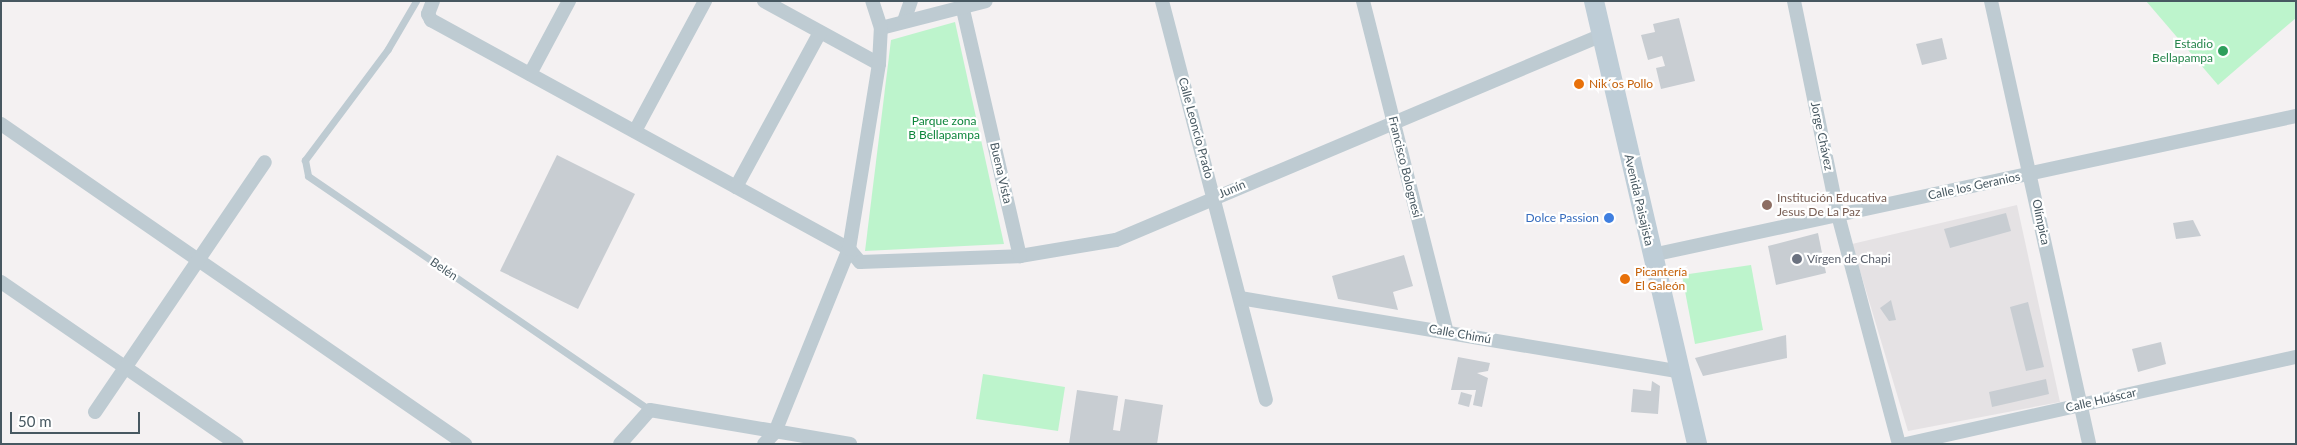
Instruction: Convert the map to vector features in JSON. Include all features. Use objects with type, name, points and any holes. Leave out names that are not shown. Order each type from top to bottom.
[{"type":"main road","name":"Avenida Paisajista","points":[[1594,1],[1694,438]]},
{"type":"street","points":[[433,1],[428,14],[431,20],[849,249]]},
{"type":"street","points":[[530,74],[569,1]]},
{"type":"street","points":[[635,131],[705,1]]},
{"type":"street","points":[[764,1],[879,64]]},
{"type":"street","points":[[764,444],[775,432],[849,249],[879,64],[881,28],[872,1]]},
{"type":"street","points":[[904,21],[911,1]]},
{"type":"street","points":[[881,28],[962,4],[986,1]]},
{"type":"street","name":"Calle Leoncio Prado","points":[[1162,1],[1266,400]]},
{"type":"street","name":"Francisco Bolognesi","points":[[1363,1],[1446,332]]},
{"type":"street","name":"Jorge Chávez","points":[[1794,1],[1838,215],[1899,444]]},
{"type":"street","name":"Olímpica","points":[[1991,1],[2089,444]]},
{"type":"street","name":"Buena Vista","points":[[962,4],[1020,256]]},
{"type":"street","points":[[736,187],[820,32]]},
{"type":"street","name":"Junín","points":[[849,249],[860,262],[1020,256],[1116,240],[1198,209],[1214,197],[1602,35]]},
{"type":"street","name":"Calle los Geranios","points":[[1652,255],[2296,116]]},
{"type":"street","points":[[1,124],[464,444]]},
{"type":"street","points":[[95,412],[265,162]]},
{"type":"street","points":[[1,282],[237,444]]},
{"type":"street","name":"Calle Chimú","points":[[1240,298],[1680,372]]},
{"type":"street","name":"Calle Huáscar","points":[[1906,444],[2296,357]]},
{"type":"street","name":"Belén","points":[[650,410],[850,444]]},
{"type":"street","points":[[620,444],[650,410]]},
{"type":"lane","name":"Belén","points":[[416,1],[388,49],[305,160],[308,176],[650,410]]},
{"type":"shaded area","points":[[2017,205],[2060,402],[1908,431],[1852,244]]},
{"type":"green space","name":"Estadio Bellapampa","points":[[2146,1],[2296,1],[2296,18],[2218,85]]},
{"type":"green space","name":"Parque zona B Bellapampa","points":[[955,22],[1004,244],[865,251],[891,40]]},
{"type":"green space","points":[[1751,265],[1763,330],[1695,344],[1682,275]]},
{"type":"green space","points":[[983,374],[1065,387],[1058,431],[976,419]]},
{"type":"building","points":[[1679,18],[1695,81],[1661,89],[1656,68],[1665,66],[1662,56],[1648,60],[1641,35],[1655,32],[1653,24]]},
{"type":"building","points":[[1942,38],[1947,59],[1922,65],[1916,44]]},
{"type":"building","points":[[557,155],[635,194],[578,309],[500,271]]},
{"type":"building","points":[[2006,213],[2011,231],[1950,248],[1944,229]]},
{"type":"building","points":[[2193,220],[2201,236],[2176,239],[2173,223]]},
{"type":"building","name":"Vírgen de Chapi","points":[[1818,233],[1826,273],[1776,285],[1768,246]]},
{"type":"building","points":[[1404,255],[1413,286],[1393,292],[1398,310],[1338,299],[1332,276]]},
{"type":"building","points":[[1891,300],[1896,320],[1889,321],[1880,308]]},
{"type":"building","points":[[2028,302],[2044,367],[2026,371],[2010,307]]},
{"type":"building","points":[[1786,335],[1787,358],[1703,376],[1695,358]]},
{"type":"building","points":[[2161,342],[2166,364],[2138,372],[2132,349]]},
{"type":"building","points":[[1458,357],[1490,363],[1488,371],[1477,373],[1488,378],[1482,407],[1473,405],[1476,390],[1451,390]]},
{"type":"building","points":[[2046,379],[2049,394],[1992,407],[1989,392]]},
{"type":"building","points":[[1652,381],[1660,386],[1658,414],[1631,412],[1633,389],[1651,391]]},
{"type":"building","points":[[1077,390],[1118,396],[1113,430],[1120,431],[1125,399],[1163,405],[1157,444],[1069,444]]},
{"type":"building","points":[[1461,392],[1472,395],[1469,407],[1458,404]]},
{"type":"place","name":"Estadio Bellapampa","points":[[2223,51]]},
{"type":"place","name":"Nik´os Pollo","points":[[1579,84]]},
{"type":"place","name":"Institución Educativa Jesus De La Paz","points":[[1767,205]]},
{"type":"place","name":"Dolce Passion","points":[[1609,218]]},
{"type":"place","name":"Vírgen de Chapi","points":[[1797,259]]},
{"type":"place","name":"Picantería El Galeón","points":[[1625,279]]}]
